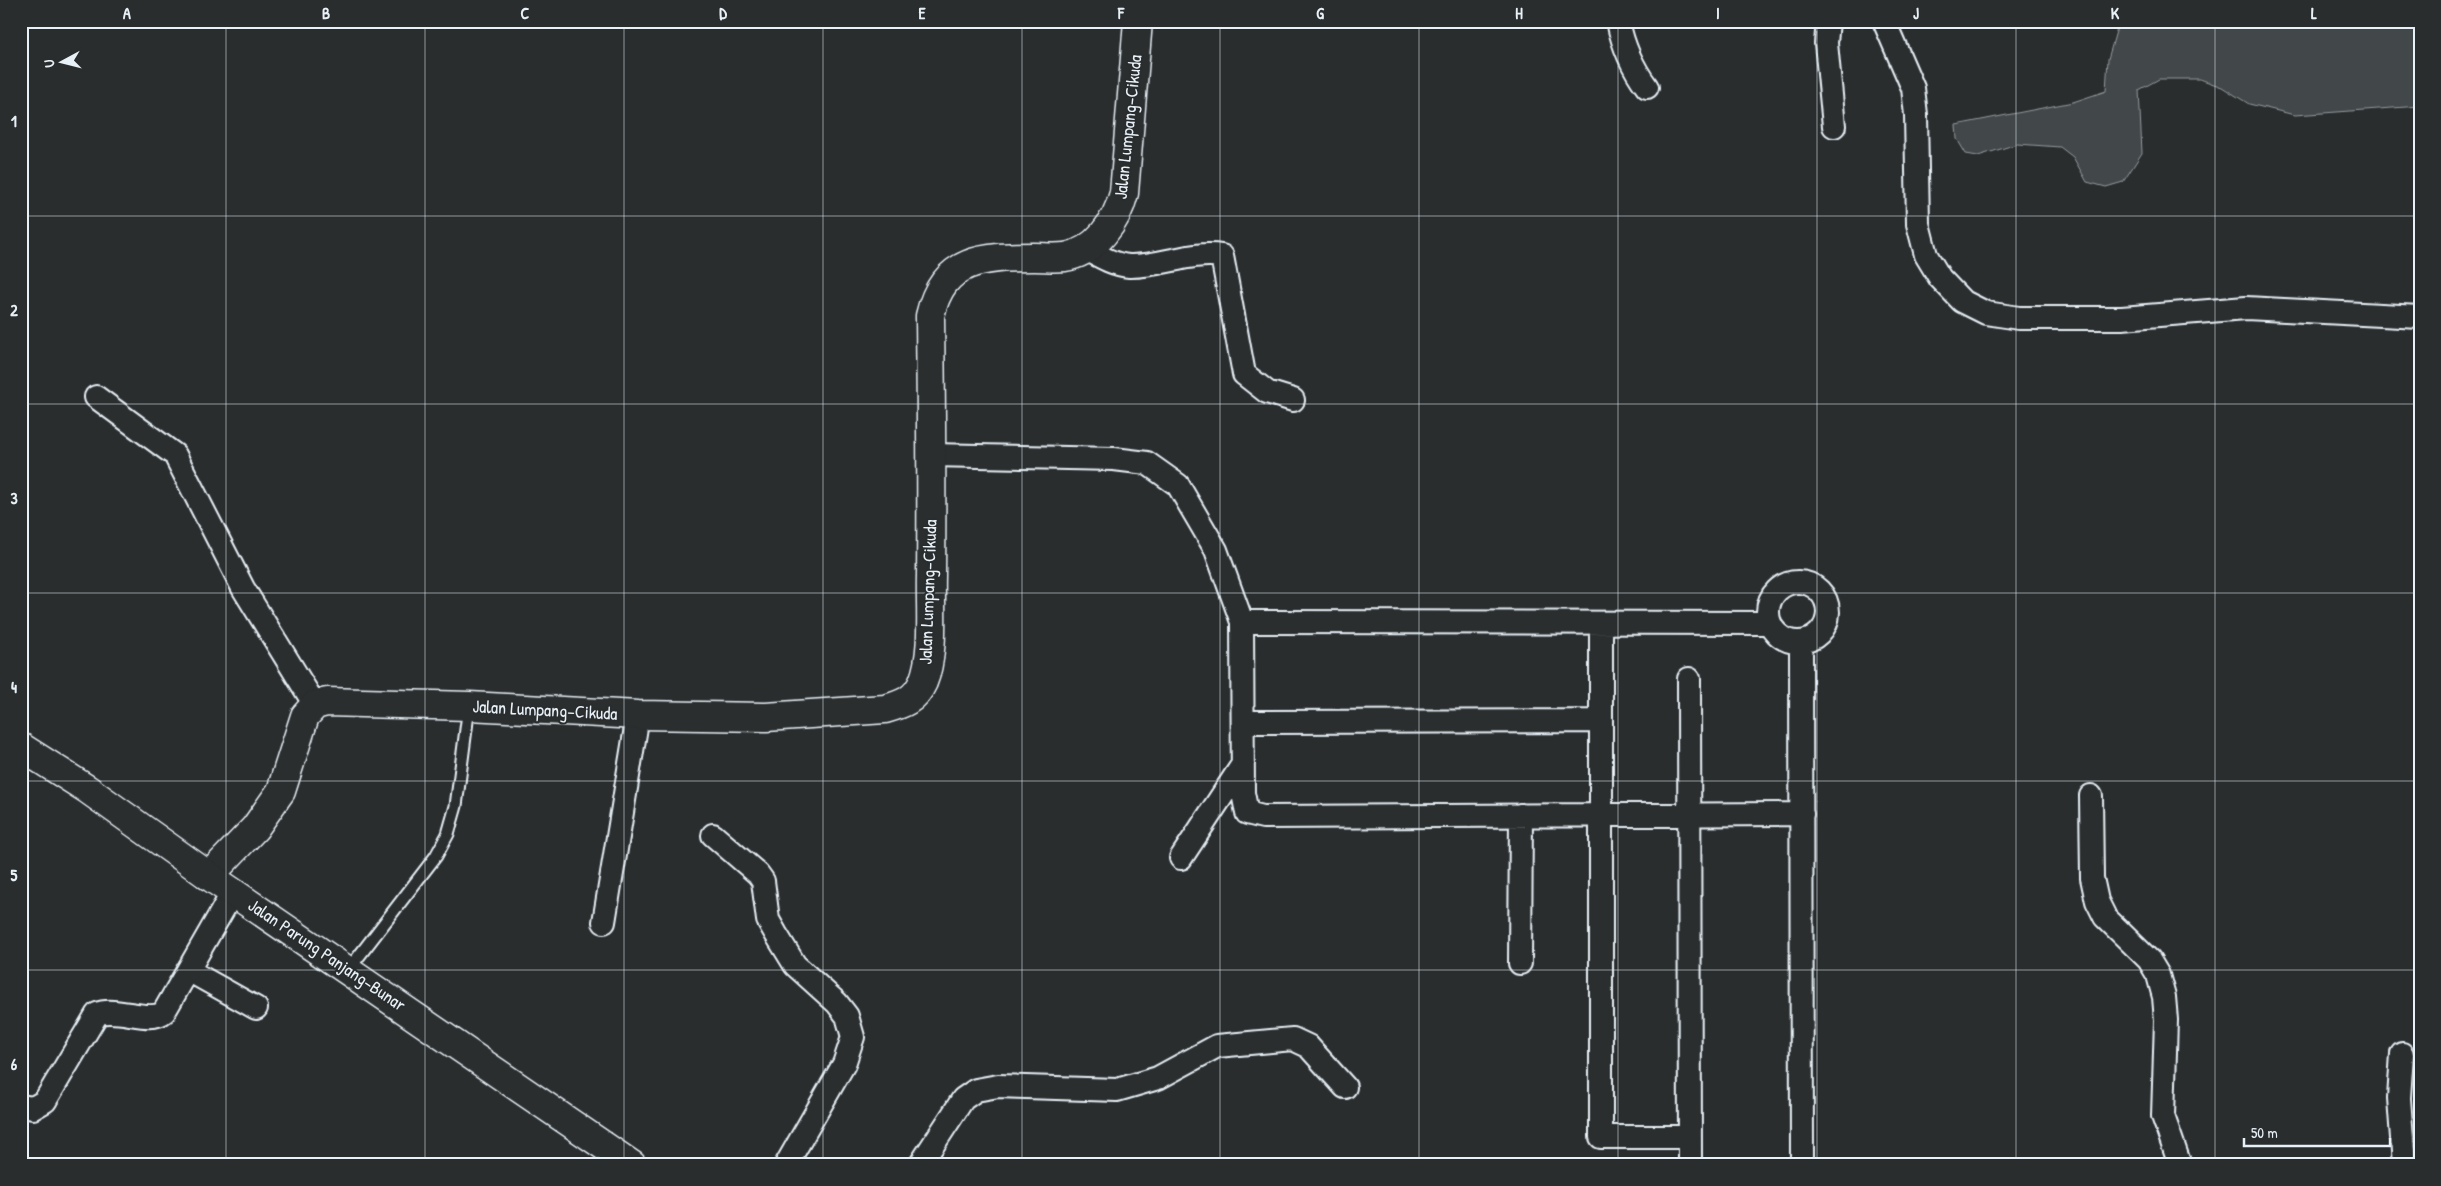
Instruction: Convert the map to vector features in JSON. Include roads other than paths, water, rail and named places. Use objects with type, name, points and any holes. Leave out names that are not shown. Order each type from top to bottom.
[{"type":"street","name":"Jalan Lumpang–Cikuda","points":[[314,705],[327,702],[469,706],[638,715],[776,716],[885,709],[903,704],[916,696],[924,681],[930,646],[932,455],[930,316],[934,299],[949,275],[967,264],[998,257],[1066,257],[1086,249],[1103,235],[1119,213],[1124,193],[1138,21]]},
{"type":"street","points":[[1618,21],[1621,36],[1633,68],[1647,87]]},
{"type":"street","points":[[1828,21],[1826,43],[1834,126]]},
{"type":"street","points":[[1884,21],[1913,88],[1916,115],[1918,224],[1926,255],[1940,278],[1962,301],[1986,313],[2019,318],[2122,318],[2246,308],[2420,317]]},
{"type":"street","points":[[1086,249],[1112,262],[1129,266],[1208,254],[1222,256],[1244,374],[1267,392],[1293,400]]},
{"type":"street","points":[[96,397],[175,455],[243,588],[314,705],[305,716],[281,791],[255,828],[209,876]]},
{"type":"street","points":[[932,455],[1114,459],[1147,463],[1178,486],[1216,550],[1242,622],[1243,793],[1247,812],[1263,817],[1802,814]]},
{"type":"street","points":[[1792,582],[1812,585],[1827,599],[1828,619],[1818,636],[1801,643],[1782,638],[1770,623],[1768,612],[1769,602],[1778,589],[1792,582]]},
{"type":"street","points":[[1242,622],[1770,623]]},
{"type":"street","points":[[1601,624],[1601,1137],[1690,1137]]},
{"type":"street","points":[[1801,643],[1802,1165]]},
{"type":"street","points":[[1689,679],[1690,1165]]},
{"type":"street","points":[[604,922],[638,715]]},
{"type":"street","points":[[1243,722],[1601,721]]},
{"type":"street","name":"Jalan Parung Panjang–Bunar","points":[[21,747],[87,789],[209,876],[349,969],[632,1165]]},
{"type":"street","points":[[1181,858],[1243,764]]},
{"type":"street","points":[[2091,796],[2092,878],[2097,901],[2105,917],[2149,960],[2158,975],[2164,997],[2166,1020],[2163,1116],[2180,1165]]},
{"type":"street","points":[[1520,963],[1521,815]]},
{"type":"street","points":[[713,835],[758,874],[763,881],[768,920],[776,934],[795,965],[838,1003],[847,1016],[853,1037],[844,1064],[786,1165]]},
{"type":"street","points":[[21,1106],[33,1108],[45,1101],[97,1014],[110,1010],[160,1016],[233,892]]},
{"type":"street","points":[[188,970],[256,1008]]},
{"type":"street","points":[[920,1165],[963,1099],[976,1090],[998,1086],[1117,1090],[1158,1078],[1217,1046],[1293,1039],[1308,1046],[1345,1087]]},
{"type":"street","points":[[2402,1054],[2399,1098],[2404,1165]]},
{"type":"lane","points":[[349,969],[436,856],[448,834],[456,806],[469,706]]}]
